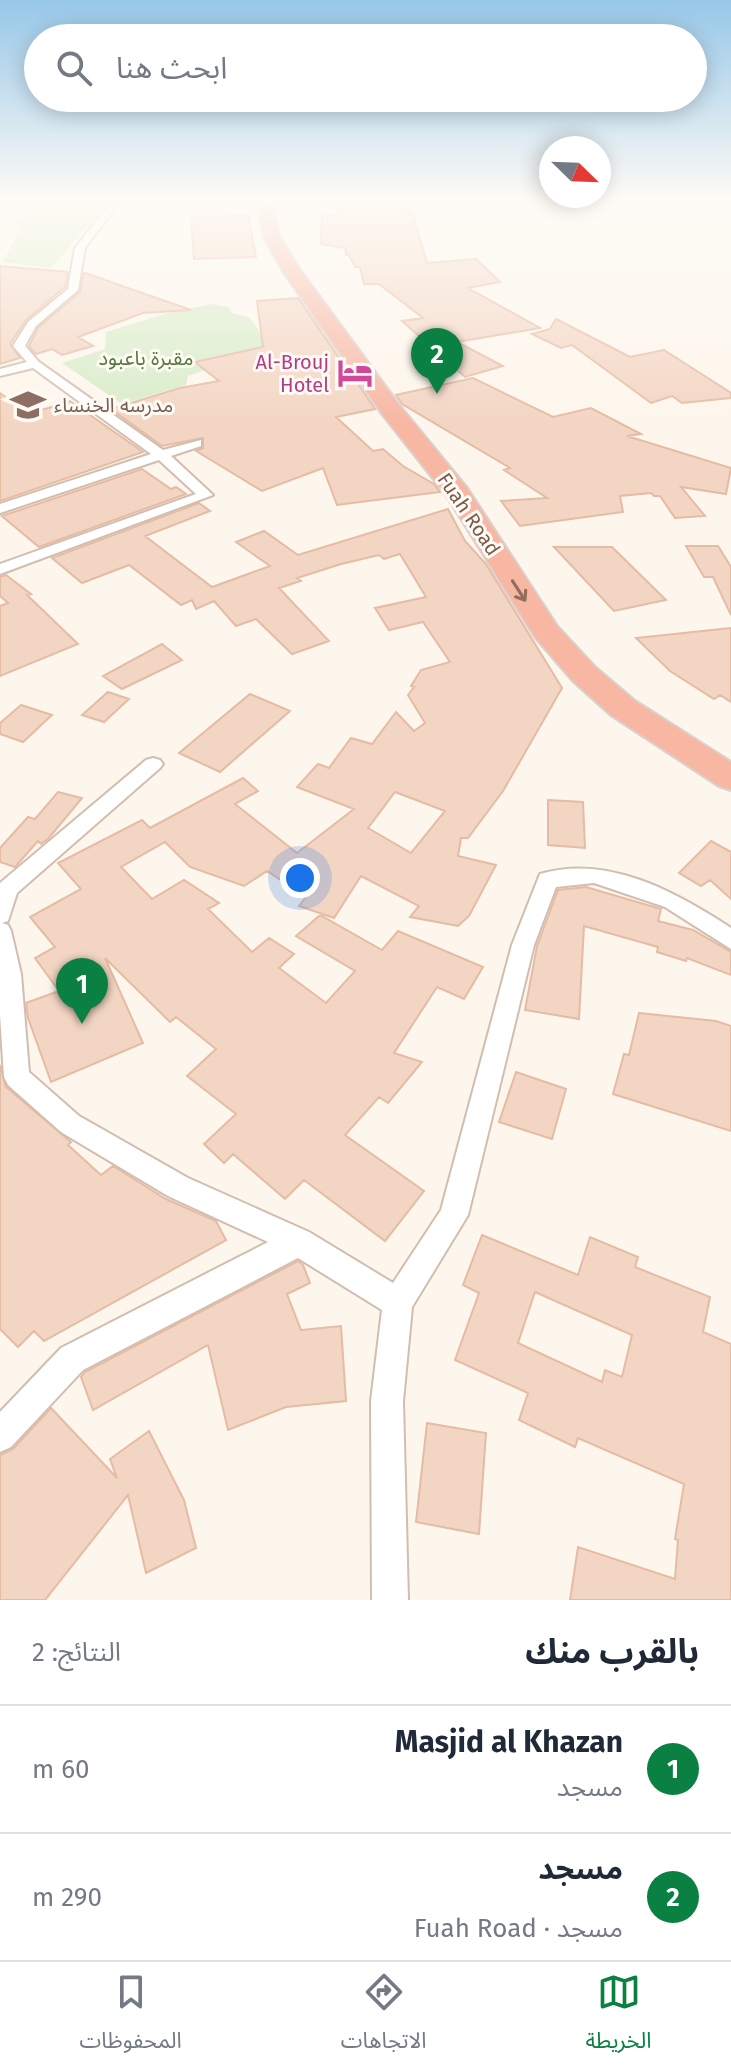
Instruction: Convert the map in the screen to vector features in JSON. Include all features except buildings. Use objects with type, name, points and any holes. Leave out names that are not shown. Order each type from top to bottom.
[{"type":"highway","name":"Fuah Road","points":[[295,275],[391,410],[558,626],[654,704],[731,758]]},
{"type":"highway","name":"Fuah Road","points":[[307,275],[475,491],[516,552],[584,674],[623,708],[731,778]]},
{"type":"street","points":[[0,569],[206,495],[162,455],[35,364],[19,346],[24,334],[73,290],[77,275]]},
{"type":"street","points":[[0,373],[35,364]]},
{"type":"street","points":[[0,509],[196,443]]},
{"type":"street","points":[[0,915],[7,889],[153,764]]},
{"type":"street","points":[[390,1600],[387,1401],[398,1303],[454,1215],[523,945],[548,880],[595,875],[673,901],[731,940]]},
{"type":"street","points":[[0,931],[9,974],[17,1077],[70,1124],[178,1187],[299,1242],[398,1303]]},
{"type":"street","points":[[0,1436],[72,1359],[299,1242]]},
{"type":"green space","name":"مقبرة باعبود","points":[[212,304],[229,307],[232,313],[250,318],[270,347],[188,376],[186,385],[122,404],[62,363],[105,349],[106,332],[171,312]]},
{"type":"place","name":"Al-Brouj Hotel","points":[[355,373]]},
{"type":"place","name":"مسجد","points":[[437,394]]},
{"type":"place","name":"مدرسه الخنساء","points":[[28,405]]},
{"type":"place","name":"Masjid al Khazan","points":[[82,1024]]}]
